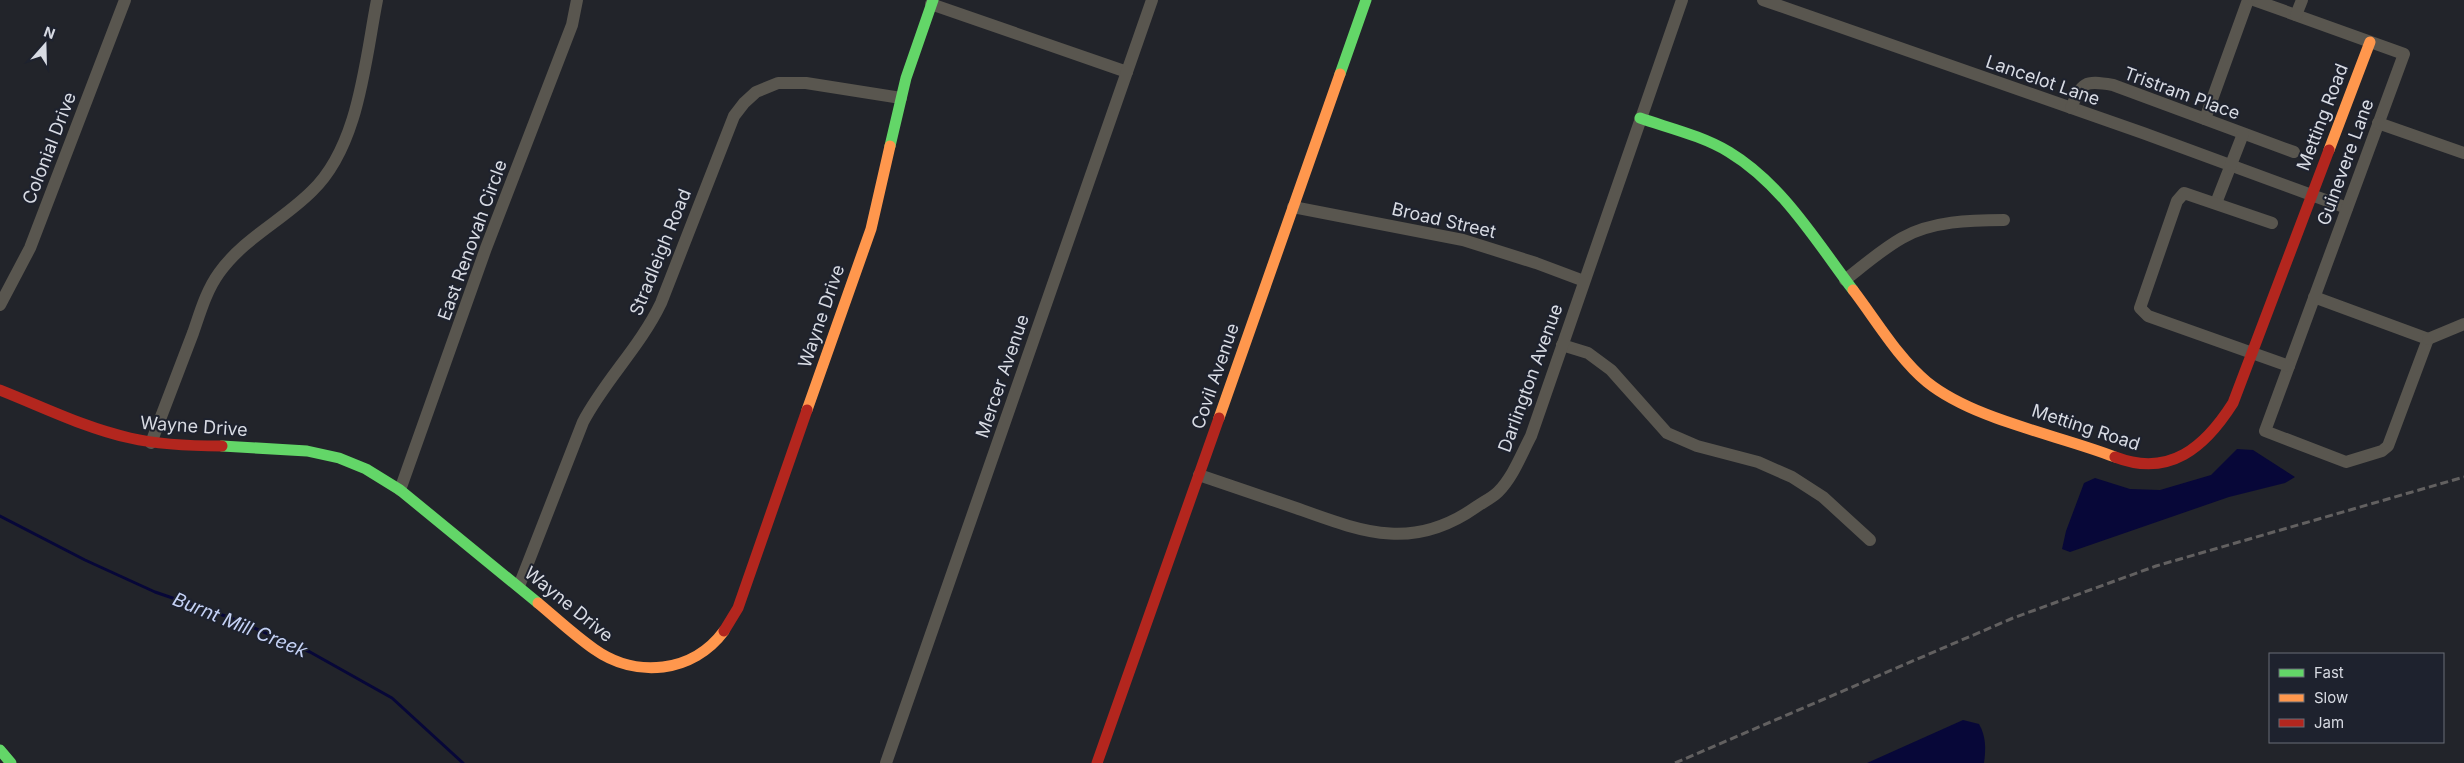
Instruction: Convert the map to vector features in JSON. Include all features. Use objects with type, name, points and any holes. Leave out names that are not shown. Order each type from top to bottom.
[{"type":"street","name":"Colonial Drive","points":[[0,304],[30,248],[125,0]]},
{"type":"street","points":[[151,443],[204,303],[218,274],[248,240],[314,190],[338,156],[354,112],[377,0]]},
{"type":"street","name":"Mercer Avenue","points":[[886,763],[1152,0]]},
{"type":"street","name":"Covil Avenue","points":[[1098,763],[1366,0]]},
{"type":"street","name":"Darlington Avenue","points":[[1199,474],[1346,526],[1378,533],[1408,534],[1436,530],[1466,514],[1498,492],[1514,471],[1531,436],[1682,0]]},
{"type":"street","name":"Lancelot Lane","points":[[1763,0],[2071,108],[2347,208]]},
{"type":"street","points":[[2205,119],[2248,0]]},
{"type":"street","name":"Guinevere Lane","points":[[2254,0],[2404,54],[2264,432],[2346,462],[2382,451],[2388,446],[2428,339]]},
{"type":"street","points":[[2296,16],[2302,0]]},
{"type":"street","name":"East Renovah Circle","points":[[400,490],[486,248],[572,25],[576,2]]},
{"type":"street","points":[[932,2],[1126,72]]},
{"type":"street","name":"Wayne Drive","points":[[0,390],[107,432],[151,443],[289,449],[328,455],[360,466],[400,490],[595,650],[611,659],[634,667],[654,668],[679,664],[706,651],[722,635],[738,608],[870,229],[901,98],[932,2]]},
{"type":"street","name":"Metting Road","points":[[1640,118],[1728,151],[1746,162],[1785,200],[1914,370],[1940,392],[2041,431],[2140,464],[2171,461],[2194,448],[2220,424],[2233,403],[2310,194],[2370,42]]},
{"type":"street","name":"Stradleigh Road","points":[[519,586],[586,416],[642,337],[661,303],[723,140],[738,109],[756,92],[768,86],[784,82],[806,83],[901,98]]},
{"type":"street","name":"Tristram Place","points":[[2071,108],[2080,87],[2087,82],[2113,85],[2294,152]]},
{"type":"street","points":[[2378,123],[2464,153]]},
{"type":"street","points":[[2216,203],[2243,134]]},
{"type":"street","points":[[2272,223],[2184,193],[2177,201],[2140,308],[2148,316],[2289,366]]},
{"type":"street","name":"Broad Street","points":[[1294,207],[1463,240],[1536,263],[1584,281]]},
{"type":"street","points":[[1845,280],[1892,245],[1914,232],[1961,222],[2004,220]]},
{"type":"street","points":[[2314,297],[2428,339],[2464,324]]},
{"type":"street","points":[[1562,345],[1588,353],[1610,370],[1667,433],[1697,446],[1758,462],[1792,477],[1823,497],[1870,540]]},
{"type":"street","points":[[0,750],[11,763]]},
{"type":"shaded area","points":[[2237,449],[2253,450],[2295,477],[2285,483],[2229,497],[2070,552],[2062,549],[2066,531],[2084,483],[2095,478],[2130,489],[2160,490],[2211,475]]},
{"type":"shaded area","points":[[1963,720],[1979,724],[1985,743],[1984,763],[1867,763]]},
{"type":"waterway","name":"Burnt Mill Creek","points":[[0,516],[85,560],[155,592],[231,618],[310,652],[392,698],[463,763]]},
{"type":"railway","points":[[1675,763],[2013,618],[2156,566],[2464,477]]},
{"type":"traffic: fast","points":[[890,146],[906,78],[933,0]]},
{"type":"traffic: fast","points":[[1340,74],[1366,0]]},
{"type":"traffic: fast","points":[[1640,118],[1708,141],[1748,165],[1782,197],[1853,290]]},
{"type":"traffic: fast","points":[[222,446],[307,451],[339,458],[366,469],[400,490],[538,603]]},
{"type":"traffic: fast","points":[[0,750],[11,763]]},
{"type":"traffic: slow","points":[[2329,150],[2370,42]]},
{"type":"traffic: slow","points":[[1219,418],[1340,74]]},
{"type":"traffic: slow","points":[[807,410],[871,229],[890,146]]},
{"type":"traffic: slow","points":[[1853,290],[1906,362],[1927,382],[1946,395],[1992,417],[2115,457]]},
{"type":"traffic: slow","points":[[538,603],[572,632],[610,659],[645,668],[663,667],[697,656],[724,631]]},
{"type":"traffic: jam","points":[[2115,457],[2135,463],[2153,464],[2169,461],[2198,445],[2222,419],[2233,403],[2329,150]]},
{"type":"traffic: jam","points":[[0,390],[80,423],[113,434],[176,445],[222,446]]},
{"type":"traffic: jam","points":[[724,631],[738,608],[807,410]]},
{"type":"traffic: jam","points":[[1097,763],[1219,418]]}]
